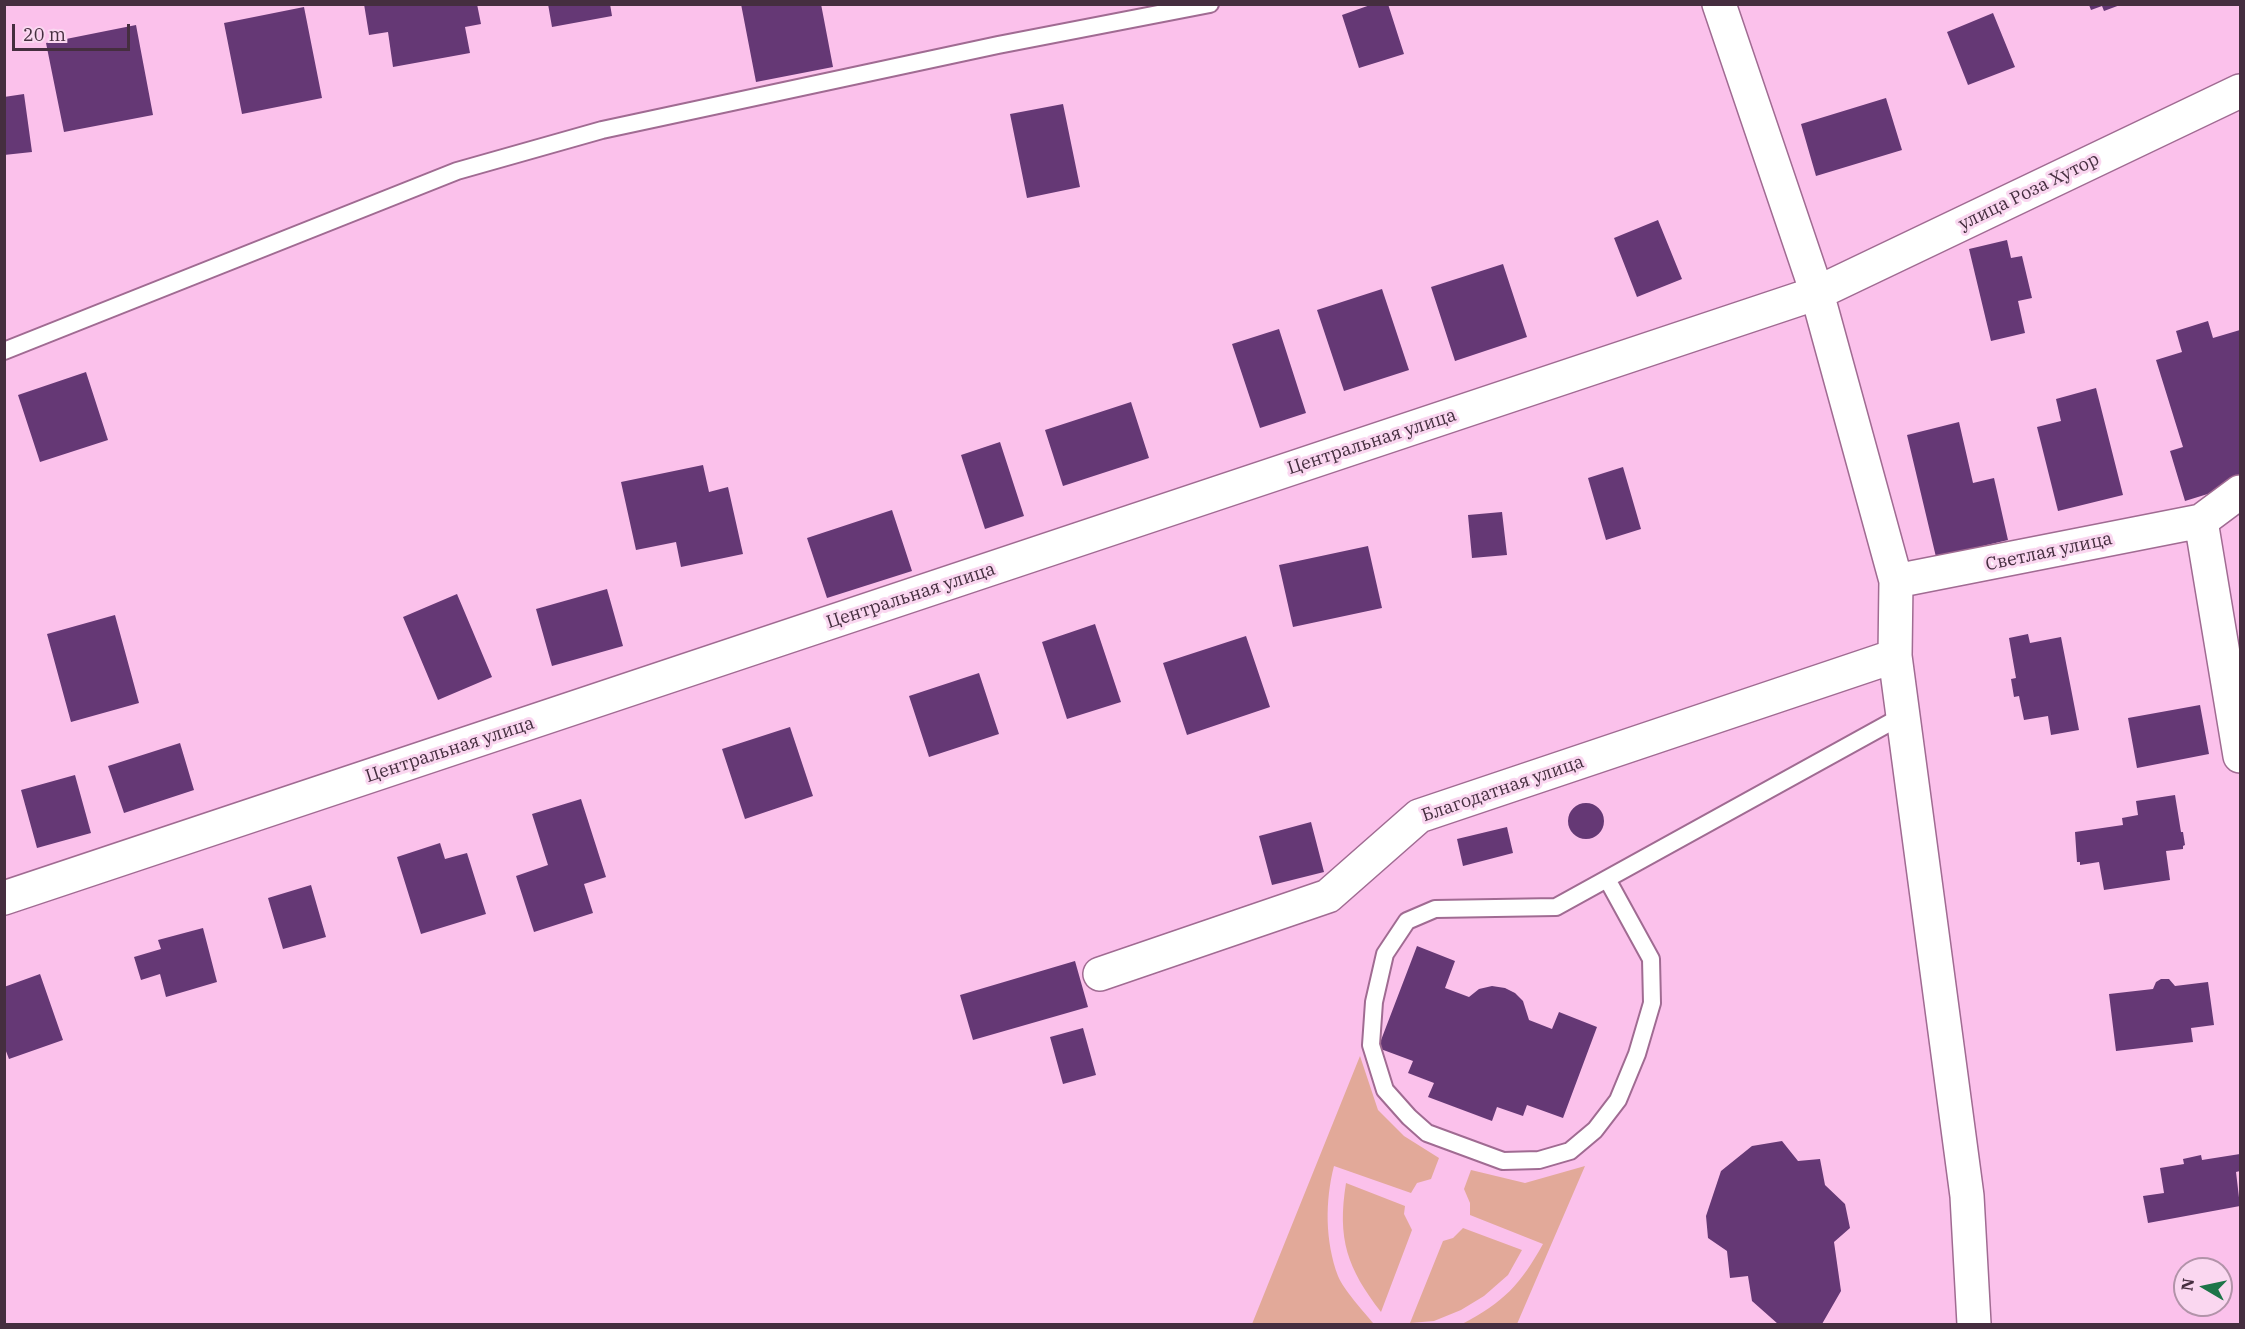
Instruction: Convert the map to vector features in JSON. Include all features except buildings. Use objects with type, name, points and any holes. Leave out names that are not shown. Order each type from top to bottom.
[{"type":"street","points":[[1719,4],[1817,293],[1896,581],[1895,656],[1967,1196],[1974,1324]]},
{"type":"street","name":"улица Роза Хутор","points":[[1817,293],[2241,91]]},
{"type":"street","name":"Центральная улица","points":[[4,898],[1817,293]]},
{"type":"street","name":"Светлая улица","points":[[1896,581],[2201,521],[2241,492]]},
{"type":"street","points":[[2201,521],[2236,698],[2241,756]]},
{"type":"street","name":"Благодатная улица","points":[[1100,974],[1328,896],[1419,816],[1895,656]]},
{"type":"lane","points":[[4,351],[457,171],[602,130],[998,45],[1210,4]]},
{"type":"lane","points":[[1607,879],[1651,959],[1652,1003],[1637,1054],[1618,1100],[1595,1130],[1570,1151],[1539,1160],[1503,1161],[1428,1133],[1409,1117],[1385,1090],[1371,1045],[1374,1002],[1385,954],[1407,921],[1435,909],[1556,907],[1902,716]]},
{"type":"shaded area","points":[[1360,1056],[1378,1110],[1404,1136],[1439,1158],[1431,1179],[1417,1183],[1411,1193],[1334,1166],[1329,1193],[1328,1221],[1334,1263],[1344,1287],[1374,1324],[1252,1324]]},
{"type":"shaded area","points":[[1585,1166],[1517,1324],[1462,1324],[1489,1308],[1510,1291],[1527,1271],[1543,1244],[1470,1215],[1470,1203],[1464,1189],[1471,1170],[1525,1183]]},
{"type":"shaded area","points":[[1346,1183],[1405,1206],[1404,1214],[1412,1230],[1381,1312],[1360,1281],[1347,1252],[1343,1221]]},
{"type":"shaded area","points":[[1463,1228],[1522,1250],[1508,1275],[1484,1296],[1461,1310],[1434,1321],[1410,1323],[1443,1241],[1453,1238]]}]
